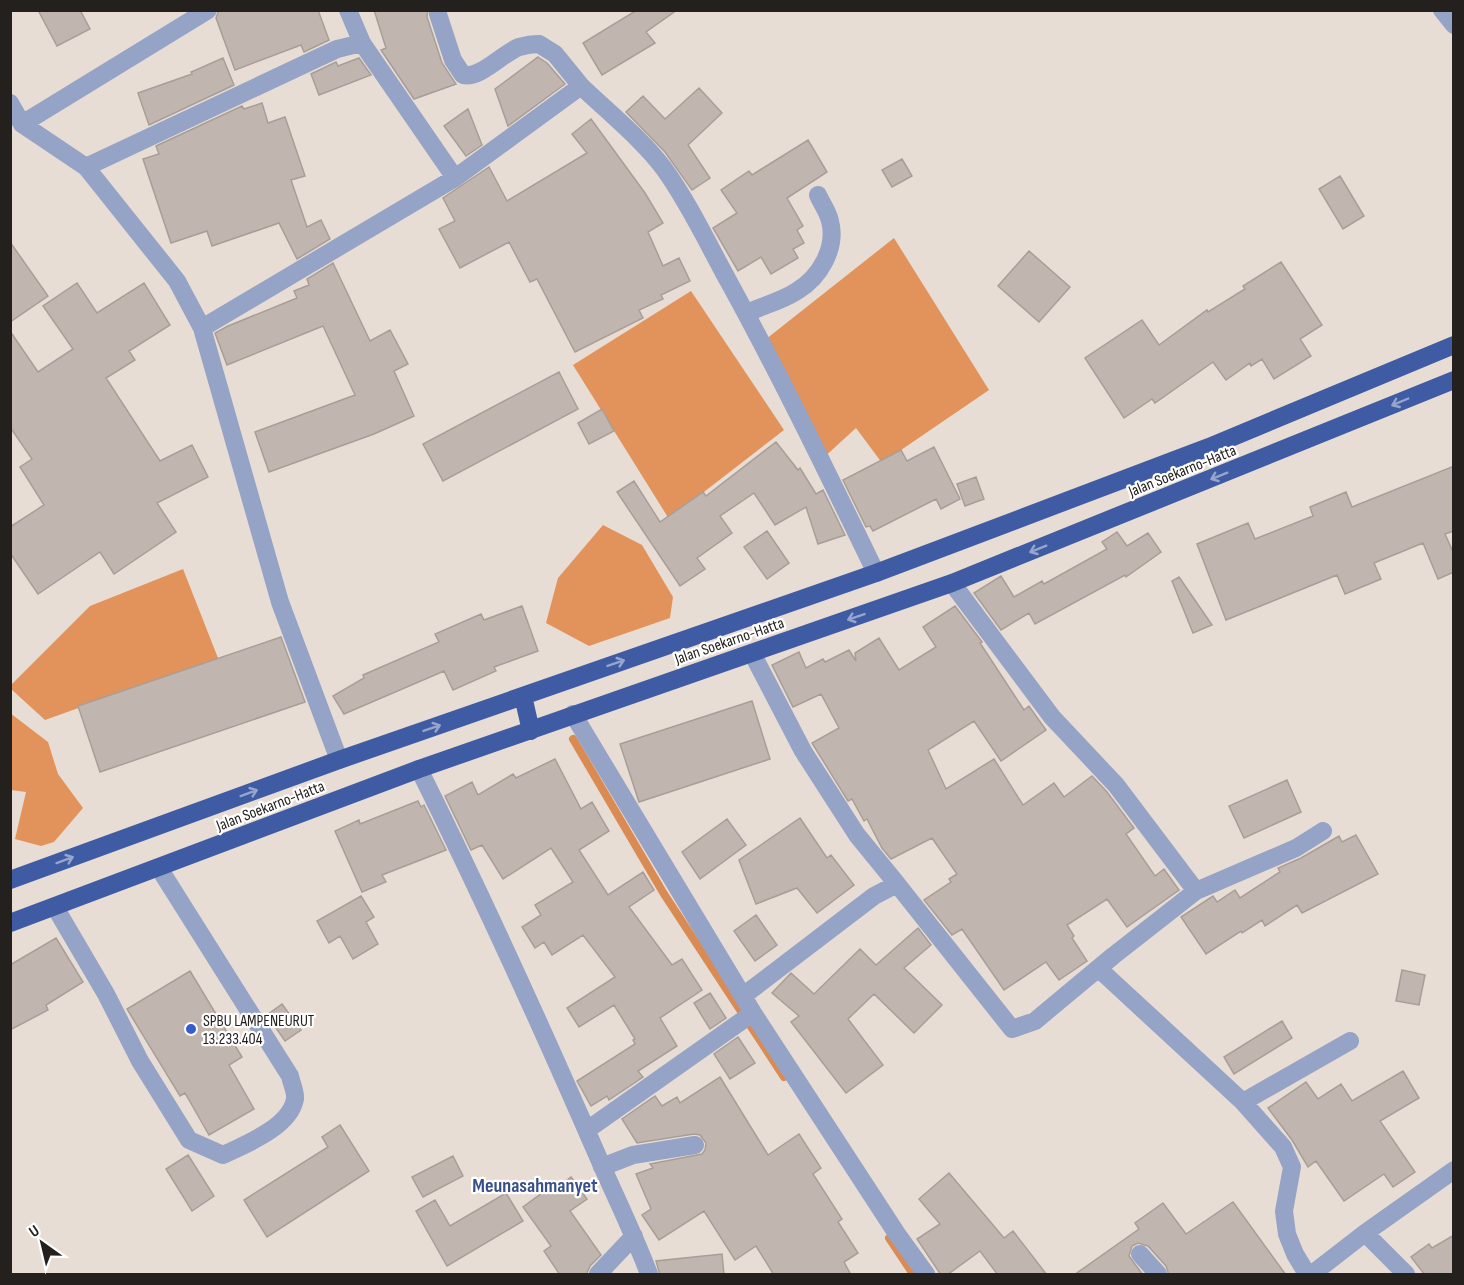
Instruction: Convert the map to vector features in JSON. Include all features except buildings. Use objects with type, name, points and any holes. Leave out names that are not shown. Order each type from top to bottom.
[{"type":"highway","name":"Jalan Soekarno-Hatta","points":[[10,880],[339,760],[876,573],[1209,447],[1454,345]]},
{"type":"highway","name":"Jalan Soekarno-Hatta","points":[[10,923],[419,769],[952,583],[1454,380]]},
{"type":"highway","points":[[523,696],[531,731]]},
{"type":"street","points":[[22,124],[207,10]]},
{"type":"street","points":[[348,10],[362,43],[455,178]]},
{"type":"street","points":[[1442,10],[1454,25]]},
{"type":"street","points":[[438,14],[453,60],[463,75],[469,76],[477,73],[518,48],[539,44],[555,54],[581,86],[664,170],[686,204],[746,313],[876,573]]},
{"type":"street","points":[[87,167],[337,49],[362,43]]},
{"type":"street","points":[[202,328],[455,178],[581,86]]},
{"type":"street","points":[[10,103],[22,124],[87,167],[177,281],[202,328],[280,602],[339,760]]},
{"type":"street","points":[[746,313],[796,292],[813,280],[821,269],[832,233],[830,218],[818,195]]},
{"type":"street","points":[[952,583],[1052,717],[1116,785],[1196,891]]},
{"type":"street","points":[[752,653],[803,751],[857,835],[1012,1029],[1035,1021],[1196,891],[1296,848],[1323,831]]},
{"type":"street","points":[[573,714],[743,996],[751,1015],[926,1275]]},
{"type":"street","points":[[419,769],[479,889],[634,1236],[649,1275]]},
{"type":"street","points":[[56,907],[106,994],[140,1060],[189,1140],[223,1155],[259,1138],[289,1114],[296,1097],[290,1076],[159,868]]},
{"type":"street","points":[[743,996],[874,896],[897,884]]},
{"type":"street","points":[[1099,969],[1244,1102],[1283,1147],[1292,1167],[1284,1211],[1287,1234],[1294,1254],[1310,1275],[1454,1170]]},
{"type":"street","points":[[586,1130],[751,1015]]},
{"type":"street","points":[[1244,1102],[1350,1041]]},
{"type":"street","points":[[602,1167],[633,1155],[695,1145]]},
{"type":"street","points":[[1365,1233],[1406,1275]]},
{"type":"street","points":[[598,1275],[634,1236]]},
{"type":"street","points":[[1140,1254],[1158,1275]]},
{"type":"shaded area","points":[[894,238],[989,390],[882,463],[856,428],[821,460],[761,343]]},
{"type":"shaded area","points":[[691,291],[784,430],[669,519],[573,365]]},
{"type":"shaded area","points":[[603,525],[642,545],[673,597],[670,618],[589,646],[546,623],[558,578]]},
{"type":"shaded area","points":[[183,569],[218,658],[45,720],[11,689],[11,685],[90,606]]},
{"type":"shaded area","points":[[10,713],[48,742],[58,774],[83,808],[54,842],[41,846],[15,839],[26,792],[11,790]]},
{"type":"waterway","points":[[573,739],[664,894],[784,1077]]},
{"type":"waterway","points":[[889,1238],[913,1274]]},
{"type":"place","name":"SPBU LAMPENEURUT 13.233.404","points":[[191,1029]]},
{"type":"district","name":"Meunasahmanyet","points":[[535,1185]]}]
